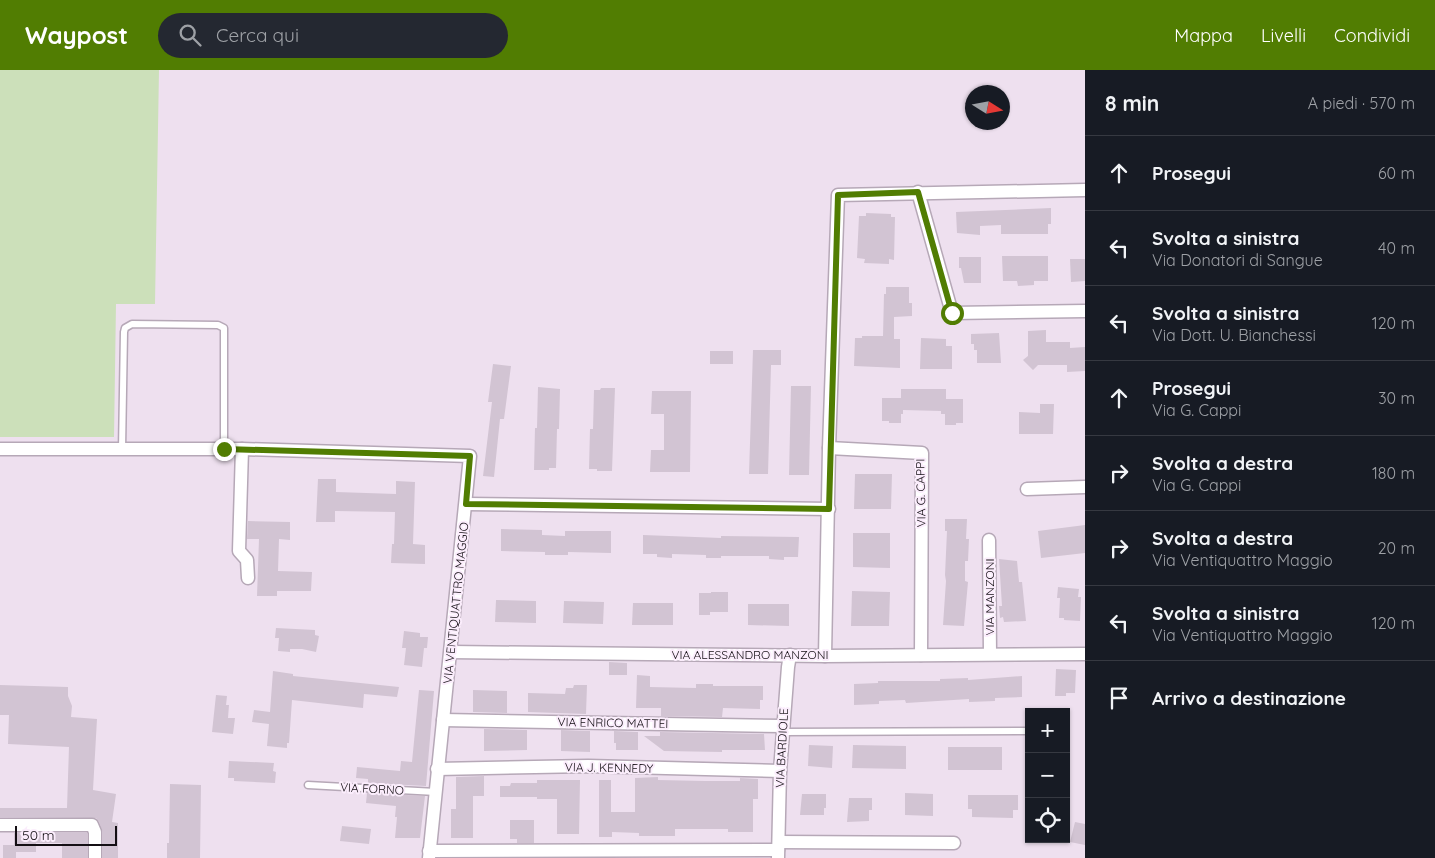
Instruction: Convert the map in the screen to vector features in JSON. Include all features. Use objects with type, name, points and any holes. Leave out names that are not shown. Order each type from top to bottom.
[{"type":"street","points":[[825,656],[829,448],[838,195],[1085,190]]},
{"type":"street","points":[[918,192],[952,313],[1085,311]]},
{"type":"street","name":"VIA G. CAPPI","points":[[829,448],[922,453],[921,655]]},
{"type":"street","name":"VIA VENTIQUATTRO MAGGIO","points":[[0,449],[242,449],[470,456],[429,855]]},
{"type":"street","points":[[242,449],[239,551],[247,560],[248,578]]},
{"type":"street","points":[[1028,489],[1085,488]]},
{"type":"street","points":[[466,504],[829,509]]},
{"type":"street","name":"VIA MANZONI","points":[[989,540],[990,654]]},
{"type":"street","name":"VIA ALESSANDRO MANZONI","points":[[451,652],[825,656],[1085,654]]},
{"type":"street","name":"VIA BARDIOLE","points":[[778,850],[780,771],[790,655]]},
{"type":"street","name":"VIA ENRICO MATTEI","points":[[443,720],[783,729]]},
{"type":"street","name":"VIA J. KENNEDY","points":[[437,769],[588,766],[780,771]]},
{"type":"street","points":[[0,825],[92,825],[95,832],[95,858]]},
{"type":"street","points":[[429,855],[778,850],[954,843]]},
{"type":"lane","points":[[122,449],[124,332],[125,328],[132,324],[218,325],[224,328],[224,449]]},
{"type":"lane","points":[[783,729],[1025,731]]},
{"type":"lane","name":"VIA FORNO","points":[[308,785],[436,792]]},
{"type":"green space","points":[[0,70],[159,70],[155,304],[116,304],[114,437],[0,437]]},
{"type":"building","points":[[1051,208],[1051,224],[1048,224],[1048,234],[1001,234],[1001,225],[980,226],[980,235],[957,233],[956,212]]},
{"type":"building","points":[[866,213],[891,214],[891,217],[895,217],[894,260],[889,259],[889,264],[864,263],[865,259],[857,258],[859,216],[866,216]]},
{"type":"building","points":[[1002,256],[1048,256],[1048,281],[1034,281],[1034,285],[1018,286],[1017,281],[1003,281]]},
{"type":"building","points":[[959,257],[981,257],[981,283],[964,283],[961,268],[959,268]]},
{"type":"building","points":[[1070,259],[1085,259],[1085,281],[1071,282]]},
{"type":"building","points":[[886,287],[909,287],[909,303],[912,303],[912,316],[894,317],[894,339],[900,339],[900,368],[854,366],[855,338],[883,336],[884,294],[886,294]]},
{"type":"building","points":[[1046,330],[1046,342],[1070,342],[1070,348],[1085,347],[1085,371],[1067,372],[1067,365],[1038,365],[1033,370],[1023,360],[1028,356],[1028,331]]},
{"type":"building","points":[[999,333],[1001,363],[977,363],[977,350],[974,350],[974,344],[971,344],[971,334]]},
{"type":"building","points":[[921,338],[946,339],[946,346],[952,346],[952,369],[920,369]]},
{"type":"building","points":[[753,350],[781,350],[781,365],[771,365],[768,474],[749,474]]},
{"type":"building","points":[[710,351],[733,351],[733,364],[710,364]]},
{"type":"building","points":[[493,364],[511,366],[504,419],[500,419],[494,477],[483,476],[492,402],[488,402]]},
{"type":"building","points":[[791,386],[811,386],[809,475],[789,475]]},
{"type":"building","points":[[538,387],[560,389],[556,468],[549,468],[549,470],[534,470]]},
{"type":"building","points":[[601,388],[615,388],[612,471],[589,469],[590,429],[593,429],[594,390],[600,390]]},
{"type":"building","points":[[901,389],[946,389],[946,399],[963,399],[963,423],[945,425],[945,414],[941,414],[941,411],[903,410],[901,423],[882,421],[882,398],[901,398]]},
{"type":"building","points":[[652,391],[691,391],[690,472],[650,472],[651,450],[664,450],[664,414],[651,414]]},
{"type":"building","points":[[1040,404],[1054,404],[1053,434],[1019,434],[1019,412],[1040,413]]},
{"type":"building","points":[[855,474],[892,474],[891,509],[854,509]]},
{"type":"building","points":[[318,479],[336,479],[336,492],[396,494],[396,481],[415,482],[413,544],[425,545],[425,564],[391,563],[392,544],[394,544],[395,512],[335,511],[335,522],[316,522]]},
{"type":"building","points":[[945,519],[967,519],[966,539],[969,539],[968,561],[965,561],[965,581],[968,582],[964,626],[943,625],[947,531],[945,531]]},
{"type":"building","points":[[248,521],[290,522],[290,540],[279,539],[278,571],[312,572],[311,591],[277,591],[277,596],[257,596],[259,539],[247,539]]},
{"type":"building","points":[[1085,525],[1085,553],[1041,558],[1038,531]]},
{"type":"building","points":[[501,529],[542,530],[542,535],[565,536],[565,531],[611,531],[611,553],[568,552],[568,555],[545,555],[545,552],[501,551]]},
{"type":"building","points":[[853,533],[890,533],[890,568],[853,567]]},
{"type":"building","points":[[643,535],[721,538],[721,536],[799,537],[798,557],[784,557],[784,560],[769,559],[769,556],[721,556],[721,558],[706,558],[706,555],[672,554],[672,558],[657,557],[657,554],[643,554]]},
{"type":"building","points":[[999,559],[1017,561],[1019,582],[1022,582],[1026,621],[1004,622],[1003,617],[1000,618],[999,606],[1002,606]]},
{"type":"building","points":[[1058,587],[1079,589],[1078,597],[1081,597],[1080,621],[1059,618],[1060,598],[1057,598]]},
{"type":"building","points":[[852,591],[890,592],[889,626],[851,626]]},
{"type":"building","points":[[728,592],[728,612],[710,612],[710,615],[699,615],[699,593]]},
{"type":"building","points":[[496,600],[536,601],[536,623],[495,622]]},
{"type":"building","points":[[564,601],[604,602],[603,624],[563,623]]},
{"type":"building","points":[[633,603],[673,603],[673,625],[632,625]]},
{"type":"building","points":[[748,604],[789,604],[789,626],[748,625]]},
{"type":"building","points":[[276,628],[315,630],[315,635],[319,636],[316,652],[302,649],[290,649],[290,652],[278,651],[279,638],[275,638]]},
{"type":"building","points":[[404,631],[420,633],[420,637],[428,637],[427,648],[424,648],[422,667],[404,665],[406,648],[402,648]]},
{"type":"building","points":[[609,662],[627,663],[627,675],[609,675]]},
{"type":"building","points":[[1056,669],[1076,670],[1075,693],[1066,693],[1066,696],[1055,696]]},
{"type":"building","points":[[273,671],[293,674],[293,676],[399,687],[397,697],[364,694],[363,708],[292,700],[287,748],[267,746],[269,724],[252,722],[254,710],[270,712]]},
{"type":"building","points":[[637,675],[650,676],[650,687],[696,688],[696,684],[763,686],[763,700],[760,700],[760,709],[723,708],[722,717],[661,716],[661,708],[636,708]]},
{"type":"building","points":[[1022,676],[1022,697],[995,698],[995,701],[969,702],[969,699],[906,703],[905,700],[879,701],[879,704],[854,705],[854,684],[878,683],[878,681],[940,681],[940,679],[968,678],[968,680]]},
{"type":"building","points":[[0,685],[68,687],[68,696],[72,706],[71,717],[97,719],[93,790],[116,794],[112,822],[118,823],[118,858],[103,858],[103,832],[96,818],[0,817],[0,808],[67,808],[69,747],[8,744],[9,715],[0,715]]},
{"type":"building","points":[[574,685],[587,685],[586,714],[528,712],[528,693],[565,694],[566,688],[573,688]]},
{"type":"building","points":[[419,690],[434,691],[426,786],[368,783],[368,779],[356,778],[357,767],[400,771],[401,761],[412,762]]},
{"type":"building","points":[[473,690],[507,691],[507,713],[473,712]]},
{"type":"building","points":[[216,695],[227,696],[226,705],[229,705],[228,718],[235,718],[233,734],[212,732]]},
{"type":"building","points":[[484,729],[527,730],[527,750],[484,751]]},
{"type":"building","points":[[561,730],[590,731],[590,752],[561,751]]},
{"type":"building","points":[[614,731],[638,732],[638,750],[616,750]]},
{"type":"building","points":[[660,732],[764,734],[765,750],[722,750],[722,752],[664,751],[644,736],[660,736]]},
{"type":"building","points":[[809,745],[833,746],[832,768],[808,766]]},
{"type":"building","points":[[853,745],[906,746],[906,769],[852,768]]},
{"type":"building","points":[[948,747],[1002,747],[1002,770],[948,770]]},
{"type":"building","points":[[229,761],[274,763],[273,771],[276,772],[275,783],[234,781],[234,778],[228,778]]},
{"type":"building","points":[[484,776],[484,796],[473,796],[473,838],[451,838],[451,809],[456,809],[456,777]]},
{"type":"building","points":[[658,777],[658,780],[705,781],[740,781],[740,778],[758,779],[758,799],[753,799],[753,832],[728,832],[728,829],[675,829],[675,836],[639,836],[639,833],[612,832],[612,837],[599,837],[599,780],[611,780],[611,812],[635,812],[635,778]]},
{"type":"building","points":[[537,780],[580,780],[579,834],[557,834],[557,799],[500,797],[500,786],[510,786],[511,783],[537,783]]},
{"type":"building","points":[[170,784],[201,785],[200,858],[167,858]]},
{"type":"building","points":[[367,793],[425,796],[420,838],[395,838],[396,806],[366,803]]},
{"type":"building","points":[[905,793],[933,794],[933,816],[905,815]]},
{"type":"building","points":[[802,794],[826,794],[824,815],[800,815]]},
{"type":"building","points":[[968,795],[1018,795],[1018,810],[1013,810],[1013,818],[972,817],[972,809],[968,809]]},
{"type":"building","points":[[849,798],[872,798],[872,810],[869,810],[869,821],[847,822]]},
{"type":"building","points":[[510,820],[534,820],[534,843],[517,843],[517,839],[510,839]]},
{"type":"building","points":[[1075,822],[1085,824],[1085,845],[1070,842]]},
{"type":"building","points":[[342,826],[371,829],[369,844],[340,841]]},
{"type":"building","points":[[14,833],[87,833],[87,858],[62,858],[62,843],[36,843],[36,852],[16,852],[16,858],[3,858],[3,845],[14,845]]},
{"type":"route","points":[[224,449],[470,456],[466,504],[829,509],[829,448],[838,195],[918,192],[952,313]]}]
